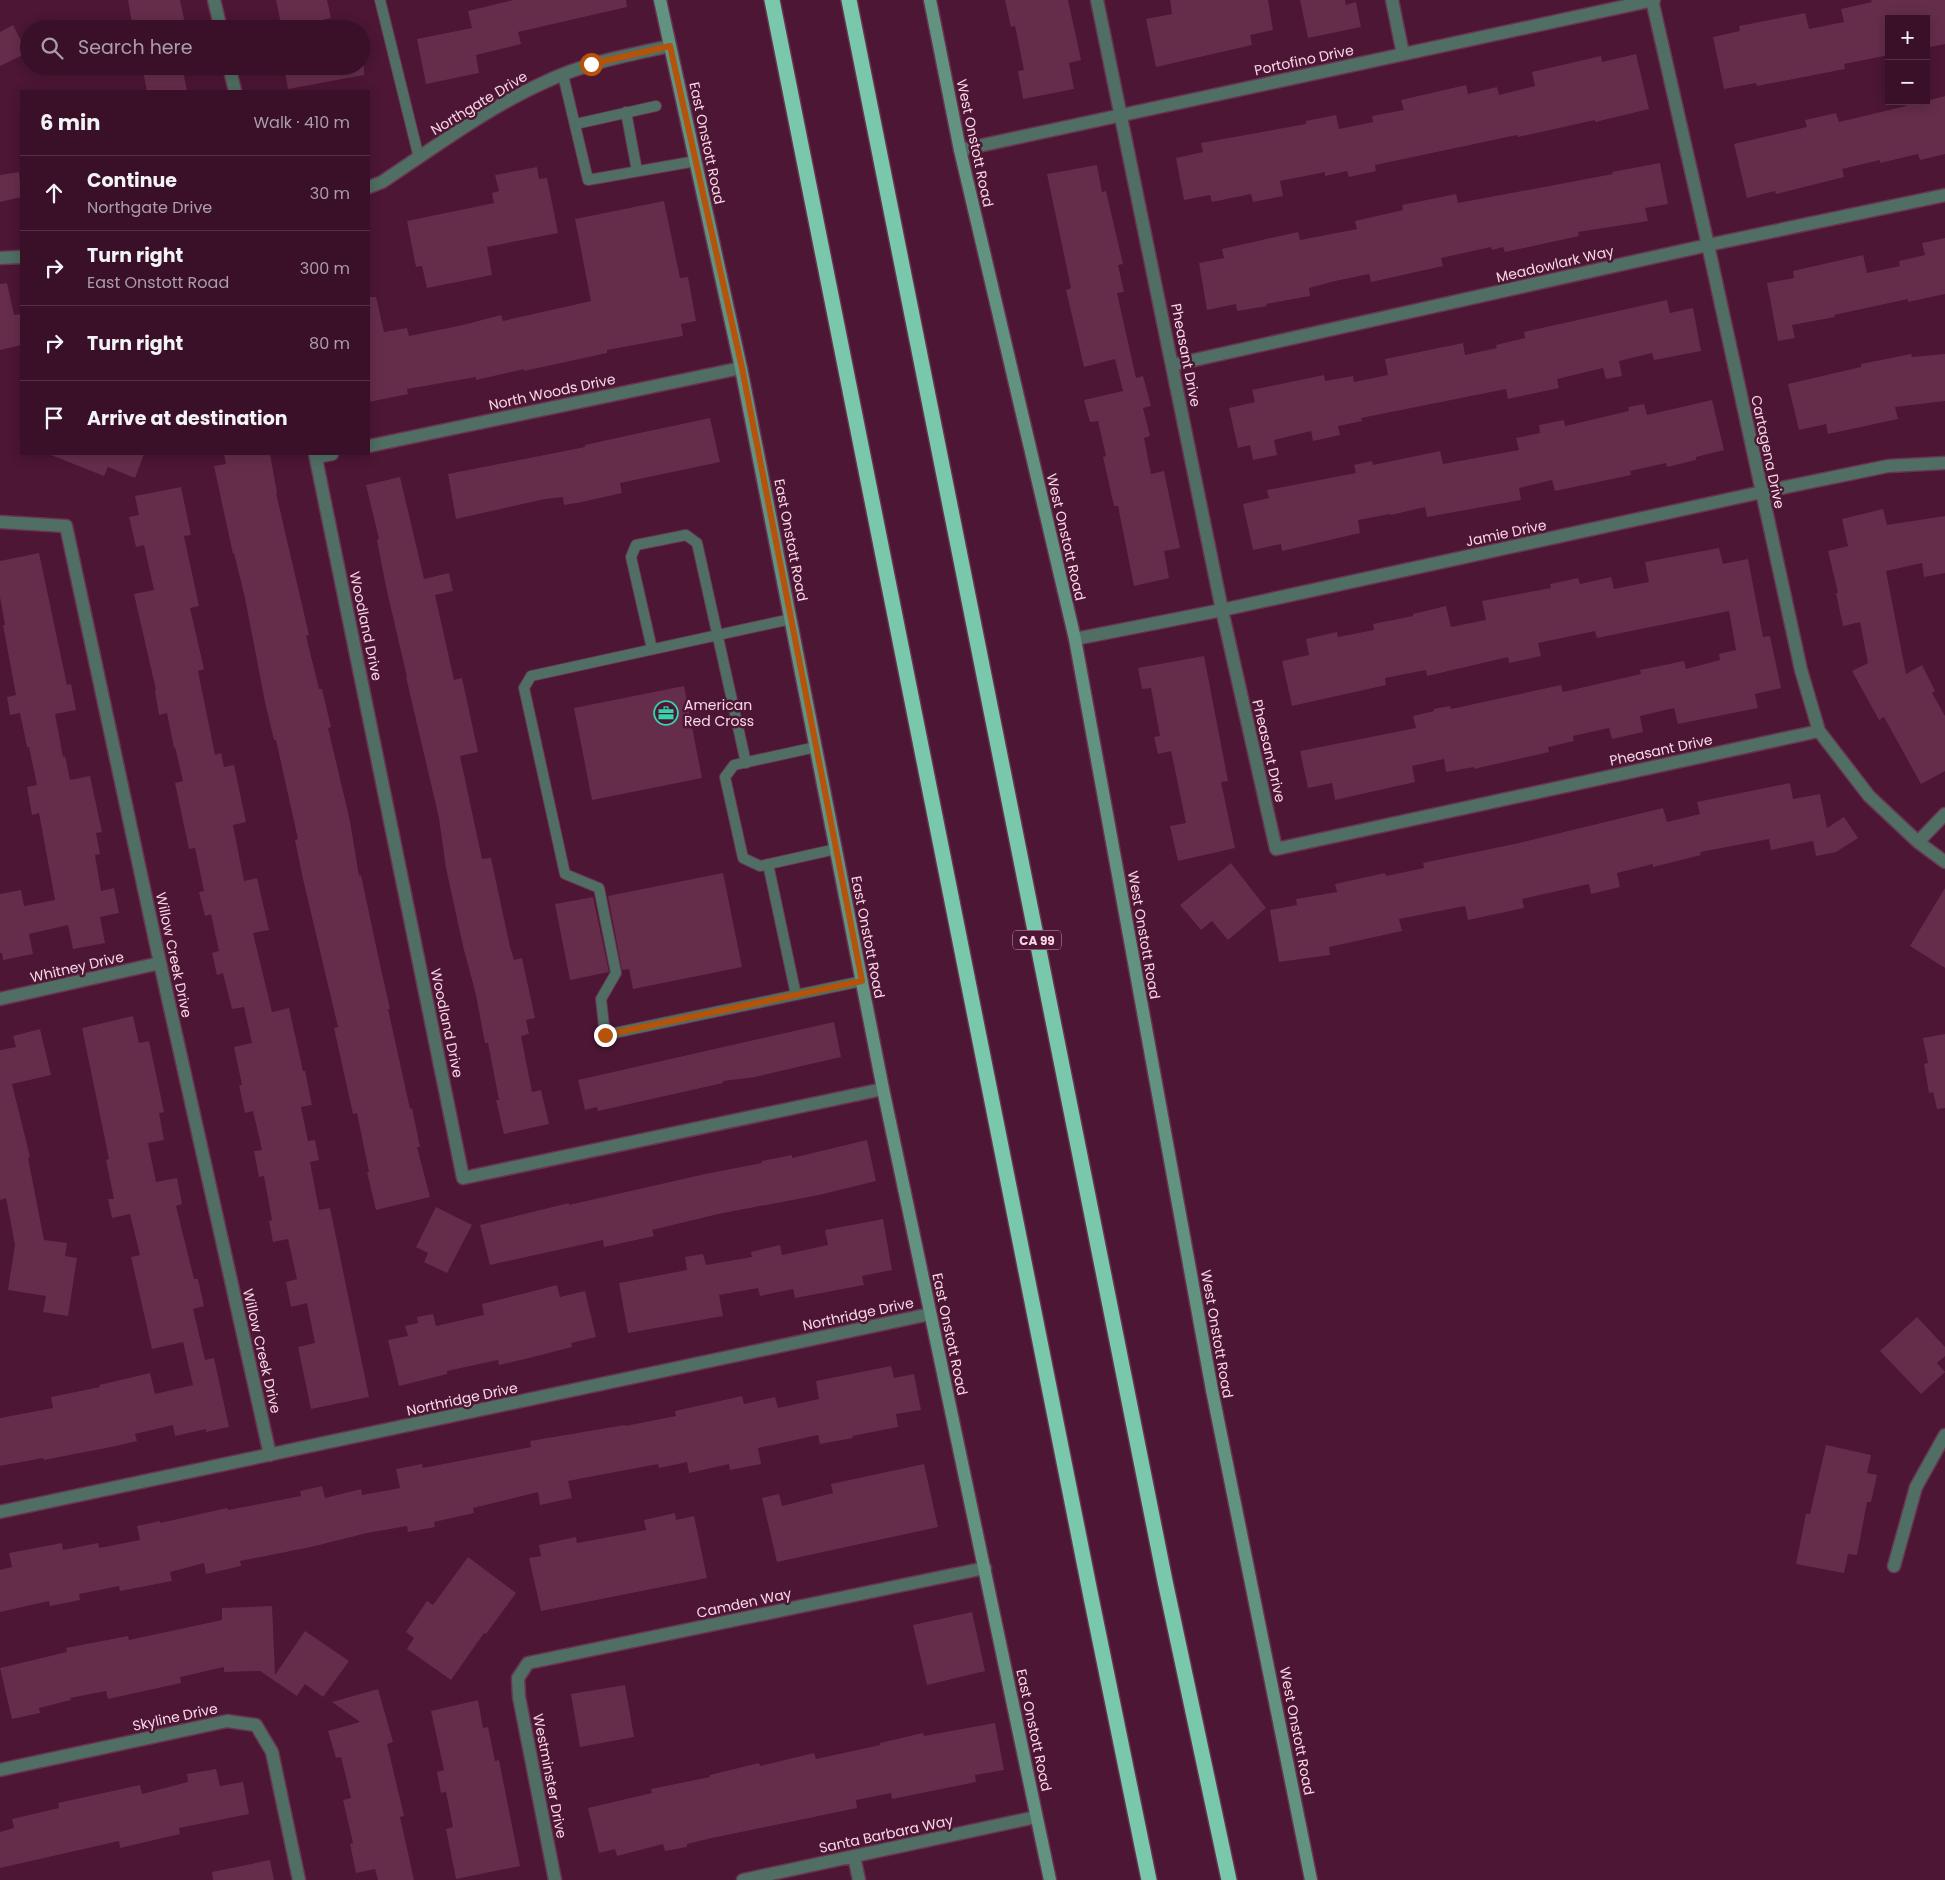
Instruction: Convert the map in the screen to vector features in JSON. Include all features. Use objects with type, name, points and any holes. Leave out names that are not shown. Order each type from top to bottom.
[{"type":"highway","points":[[772,0],[1149,1880]]},
{"type":"highway","name":"CA 99","points":[[849,0],[1165,1581],[1229,1880]]},
{"type":"street","points":[[214,0],[219,20]]},
{"type":"street","name":"East Onstott Road","points":[[660,0],[742,368],[882,1089],[1050,1880]]},
{"type":"street","name":"West Onstott Road","points":[[930,0],[960,150],[1075,639],[1212,1390],[1311,1880]]},
{"type":"street","name":"Pheasant Drive","points":[[1097,0],[1222,610],[1276,849],[1819,731]]},
{"type":"street","points":[[1392,0],[1404,54]]},
{"type":"street","name":"Portofino Drive","points":[[960,150],[1653,0]]},
{"type":"street","name":"Cartagena Drive","points":[[1653,0],[1801,670],[1819,731],[1869,796],[1918,842],[1945,862]]},
{"type":"street","name":"Northgate Drive","points":[[370,187],[382,182],[506,101],[547,81],[591,64],[670,46]]},
{"type":"street","points":[[231,75],[235,90]]},
{"type":"street","name":"Meadowlark Way","points":[[1172,365],[1708,245],[1945,195]]},
{"type":"street","points":[[0,258],[20,257]]},
{"type":"street","name":"North Woods Drive","points":[[370,446],[742,368]]},
{"type":"street","name":"Woodland Drive","points":[[316,455],[463,1178],[882,1089]]},
{"type":"street","name":"Jamie Drive","points":[[1075,639],[1222,610],[1888,466],[1945,463]]},
{"type":"street","name":"Willow Creek Drive","points":[[0,522],[66,526],[160,963],[270,1455]]},
{"type":"street","points":[[1918,842],[1945,814]]},
{"type":"street","name":"Whitney Drive","points":[[0,1000],[160,963]]},
{"type":"street","name":"Northridge Drive","points":[[0,1512],[930,1314]]},
{"type":"street","points":[[1894,1566],[1916,1487],[1945,1435]]},
{"type":"street","name":"Camden Way","points":[[518,1678],[528,1662],[985,1568]]},
{"type":"street","name":"Westminster Drive","points":[[518,1678],[519,1697],[555,1880]]},
{"type":"street","name":"Skyline Drive","points":[[0,1770],[227,1721],[256,1725],[272,1752],[299,1880]]},
{"type":"street","name":"Santa Barbara Way","points":[[743,1880],[1036,1817]]},
{"type":"street","points":[[854,1856],[860,1880]]},
{"type":"lane","points":[[380,0],[418,158]]},
{"type":"lane","points":[[563,75],[588,180],[696,161]]},
{"type":"lane","points":[[576,124],[656,106]]},
{"type":"lane","points":[[626,112],[637,171]]},
{"type":"lane","points":[[652,649],[631,557],[636,545],[686,535],[697,543],[746,763]]},
{"type":"lane","points":[[791,619],[530,676],[524,688],[565,874],[599,888],[616,973],[601,999],[605,1035],[862,981]]},
{"type":"lane","points":[[816,748],[734,765],[725,777],[743,858],[760,866],[836,849]]},
{"type":"lane","points":[[768,864],[796,995]]},
{"type":"building","points":[[128,0],[180,0],[184,20],[131,20]]},
{"type":"building","points":[[276,0],[327,0],[331,18],[322,20],[280,20]]},
{"type":"building","points":[[513,0],[626,0],[627,7],[518,32],[521,44],[476,55],[479,73],[426,84],[417,39],[472,28],[468,11]]},
{"type":"building","points":[[1005,0],[1068,0],[1081,60],[1069,63],[1074,89],[1023,99],[1018,71],[1024,70],[1015,26],[1011,27]]},
{"type":"building","points":[[1170,0],[1268,0],[1273,30],[1250,35],[1252,45],[1156,67],[1146,19],[1172,14]]},
{"type":"building","points":[[1300,0],[1345,0],[1346,5],[1356,2],[1361,27],[1308,38]]},
{"type":"building","points":[[1871,0],[1945,0],[1945,44],[1930,47],[1930,15],[1885,15],[1885,56],[1844,64],[1845,69],[1757,86],[1756,83],[1724,89],[1713,37],[1740,31],[1739,26],[1805,13],[1809,29],[1844,22],[1841,9],[1872,2]]},
{"type":"building","points":[[13,25],[20,39],[20,56],[0,66],[0,32]]},
{"type":"building","points":[[1636,54],[1649,109],[1595,122],[1595,120],[1518,137],[1517,135],[1375,165],[1376,171],[1349,177],[1347,171],[1325,176],[1325,172],[1280,181],[1283,196],[1253,202],[1251,194],[1212,202],[1210,195],[1184,200],[1176,158],[1203,152],[1201,143],[1306,124],[1306,121],[1336,115],[1339,129],[1373,122],[1372,116],[1404,110],[1401,100],[1466,85],[1468,94],[1497,87],[1499,95],[1535,86],[1532,72],[1601,56],[1602,62]]},
{"type":"building","points":[[144,75],[184,75],[187,90],[147,90]]},
{"type":"building","points":[[286,75],[364,75],[288,89]]},
{"type":"building","points":[[1945,96],[1945,154],[1920,160],[1918,154],[1880,163],[1880,160],[1842,169],[1844,177],[1776,194],[1775,191],[1747,198],[1734,144],[1807,127],[1805,120],[1836,113],[1839,122],[1906,105],[1930,105],[1930,100]]},
{"type":"building","points":[[1660,163],[1668,204],[1645,208],[1648,221],[1578,232],[1579,236],[1505,252],[1503,247],[1492,250],[1491,247],[1441,258],[1443,266],[1371,282],[1369,274],[1335,281],[1309,288],[1310,296],[1266,304],[1267,306],[1237,311],[1236,304],[1207,310],[1199,263],[1224,258],[1222,249],[1298,232],[1300,240],[1357,229],[1355,221],[1403,210],[1402,205],[1456,194],[1458,203],[1613,174],[1612,172]]},
{"type":"building","points":[[1097,165],[1102,192],[1106,191],[1123,264],[1118,265],[1124,292],[1117,293],[1136,378],[1143,376],[1151,406],[1143,408],[1150,436],[1144,438],[1151,474],[1164,471],[1180,548],[1164,551],[1169,578],[1134,586],[1118,506],[1114,506],[1103,457],[1106,456],[1098,421],[1090,422],[1084,400],[1123,391],[1115,359],[1084,367],[1066,290],[1071,288],[1047,174]]},
{"type":"building","points":[[537,167],[539,179],[547,178],[558,233],[487,247],[492,275],[427,288],[422,266],[416,267],[407,221],[494,203],[492,193],[499,191],[495,175]]},
{"type":"building","points":[[19,172],[20,197],[0,202],[0,175]]},
{"type":"building","points":[[664,201],[680,278],[688,277],[696,321],[681,324],[683,336],[607,350],[607,353],[524,371],[524,369],[476,380],[476,377],[407,389],[408,394],[370,402],[370,297],[376,297],[384,332],[407,328],[409,336],[501,315],[503,321],[591,301],[575,219]]},
{"type":"building","points":[[1945,238],[1945,294],[1908,302],[1908,299],[1834,315],[1835,317],[1792,325],[1795,338],[1778,341],[1767,283],[1794,278],[1793,271],[1863,255],[1867,273],[1900,266],[1899,261],[1925,255],[1922,243]]},
{"type":"building","points":[[7,283],[14,315],[20,314],[20,345],[0,350],[0,284]]},
{"type":"building","points":[[1667,300],[1670,313],[1693,308],[1701,351],[1654,360],[1652,353],[1619,361],[1622,376],[1606,379],[1603,368],[1557,379],[1559,388],[1508,399],[1506,389],[1361,418],[1362,421],[1338,426],[1340,435],[1313,441],[1311,431],[1274,440],[1277,455],[1253,460],[1250,445],[1238,448],[1229,408],[1255,402],[1252,390],[1324,375],[1325,381],[1353,376],[1354,382],[1388,375],[1385,359],[1463,343],[1465,355],[1497,348],[1496,345],[1525,338],[1524,332]]},
{"type":"building","points":[[1911,354],[1912,357],[1945,354],[1945,401],[1895,407],[1898,419],[1828,434],[1826,424],[1799,430],[1788,384],[1861,367],[1861,364]]},
{"type":"building","points":[[1712,400],[1724,450],[1696,457],[1696,460],[1667,467],[1666,463],[1630,471],[1631,475],[1555,491],[1552,480],[1519,488],[1521,500],[1427,517],[1425,507],[1358,520],[1360,533],[1282,551],[1281,544],[1253,550],[1243,504],[1269,498],[1267,490],[1356,473],[1354,465],[1372,461],[1373,465],[1440,451],[1443,464],[1519,450],[1516,438],[1540,433],[1539,425],[1564,420],[1565,426],[1629,411],[1628,407],[1644,404],[1647,415]]},
{"type":"building","points":[[710,418],[720,462],[620,483],[622,493],[582,502],[564,505],[563,497],[545,499],[456,519],[448,474],[585,447],[585,445]]},
{"type":"building","points":[[51,455],[144,455],[135,478],[108,467],[104,476]]},
{"type":"building","points":[[224,455],[270,455],[276,493],[309,635],[306,636],[319,689],[322,689],[331,727],[328,728],[350,821],[359,876],[361,875],[390,1009],[388,1009],[420,1147],[417,1147],[430,1197],[376,1210],[367,1172],[369,1172],[357,1113],[353,1114],[334,1028],[338,1027],[303,879],[295,840],[298,839],[276,740],[274,740],[265,702],[245,598],[233,554],[214,466],[226,464]]},
{"type":"building","points":[[400,477],[424,579],[449,573],[453,591],[435,595],[454,680],[462,678],[478,752],[460,756],[482,859],[491,858],[510,947],[514,960],[522,958],[535,1018],[526,1020],[529,1034],[521,1036],[532,1092],[541,1090],[549,1124],[504,1134],[496,1100],[499,1100],[488,1043],[485,1043],[476,995],[463,946],[446,868],[439,818],[386,587],[377,540],[379,539],[366,485]]},
{"type":"building","points":[[181,487],[191,535],[184,536],[199,606],[190,608],[204,669],[198,671],[215,755],[221,753],[224,767],[234,765],[246,822],[233,825],[244,881],[257,878],[269,930],[253,933],[272,1012],[289,1008],[303,1071],[305,1071],[312,1105],[301,1107],[308,1141],[315,1140],[319,1160],[310,1162],[319,1210],[330,1208],[369,1397],[311,1409],[298,1347],[315,1343],[307,1303],[291,1307],[286,1282],[297,1279],[288,1239],[273,1242],[269,1221],[272,1220],[264,1176],[259,1177],[254,1151],[262,1150],[253,1111],[245,1113],[239,1085],[242,1085],[234,1047],[252,1043],[244,1007],[232,1009],[223,973],[217,975],[212,953],[219,951],[211,914],[205,916],[199,892],[204,891],[195,848],[189,849],[175,783],[183,781],[167,713],[159,715],[156,690],[134,594],[154,590],[144,545],[136,547],[129,517],[139,515],[135,496]]},
{"type":"building","points":[[1883,509],[1887,525],[1945,516],[1945,573],[1924,577],[1922,563],[1886,571],[1906,674],[1922,665],[1935,691],[1932,693],[1945,716],[1945,771],[1921,784],[1884,717],[1879,720],[1852,671],[1868,663],[1860,622],[1843,626],[1836,593],[1838,593],[1828,551],[1848,546],[1842,519]]},
{"type":"building","points":[[1719,548],[1723,564],[1748,559],[1763,637],[1770,636],[1781,688],[1755,694],[1758,708],[1678,724],[1674,708],[1640,716],[1643,732],[1612,739],[1609,728],[1573,736],[1574,741],[1548,747],[1549,752],[1474,769],[1474,767],[1446,772],[1444,759],[1412,766],[1415,782],[1335,800],[1332,783],[1308,788],[1300,751],[1416,728],[1413,716],[1434,711],[1434,709],[1450,706],[1451,709],[1561,685],[1563,692],[1641,674],[1640,670],[1684,661],[1686,669],[1720,660],[1719,654],[1736,650],[1729,611],[1597,638],[1595,631],[1538,643],[1541,656],[1509,663],[1508,657],[1427,676],[1426,670],[1385,678],[1386,685],[1292,706],[1282,661],[1309,655],[1306,639],[1337,632],[1338,637],[1374,630],[1373,624],[1413,616],[1413,614],[1446,606],[1451,627],[1486,620],[1482,601],[1551,588],[1550,584],[1578,578],[1580,584],[1611,577],[1614,589],[1649,582],[1645,562]]},
{"type":"building","points":[[39,553],[67,685],[71,684],[76,710],[55,714],[63,757],[65,756],[70,780],[90,776],[102,832],[96,833],[100,854],[95,855],[101,891],[114,888],[119,913],[100,917],[105,943],[73,949],[68,925],[29,934],[33,954],[3,960],[2,953],[0,953],[0,894],[21,890],[24,906],[55,900],[39,813],[32,815],[27,787],[37,785],[29,747],[27,747],[20,713],[10,715],[7,697],[16,695],[3,625],[5,625],[0,597],[0,561]]},
{"type":"building","points":[[1204,656],[1228,781],[1221,782],[1235,848],[1178,861],[1170,826],[1186,823],[1171,751],[1158,754],[1154,737],[1160,736],[1151,688],[1142,689],[1138,668]]},
{"type":"building","points":[[684,686],[702,778],[592,800],[574,708]]},
{"type":"building","points":[[1790,783],[1793,799],[1820,794],[1827,828],[1844,817],[1858,838],[1836,852],[1816,856],[1813,841],[1771,850],[1769,839],[1700,852],[1701,855],[1653,867],[1653,864],[1617,873],[1620,887],[1591,894],[1589,884],[1522,899],[1524,908],[1468,920],[1465,906],[1399,919],[1402,931],[1329,947],[1330,955],[1279,962],[1270,910],[1297,905],[1296,899],[1337,892],[1335,884],[1385,873],[1386,876],[1424,868],[1423,863],[1519,843],[1663,808],[1667,822],[1700,814],[1697,802]]},
{"type":"building","points":[[1231,863],[1266,908],[1228,940],[1212,921],[1201,930],[1180,905]]},
{"type":"building","points":[[723,873],[742,967],[633,989],[629,969],[622,970],[608,896]]},
{"type":"building","points":[[1945,888],[1945,968],[1910,946]]},
{"type":"building","points":[[593,897],[609,972],[570,980],[555,904]]},
{"type":"building","points":[[133,1016],[139,1043],[149,1041],[164,1112],[159,1113],[164,1140],[148,1143],[156,1182],[177,1178],[182,1204],[176,1206],[194,1279],[198,1279],[204,1306],[193,1309],[205,1360],[214,1358],[229,1427],[206,1432],[206,1429],[175,1436],[173,1425],[135,1434],[137,1441],[116,1446],[44,1460],[43,1458],[0,1466],[0,1418],[53,1408],[51,1397],[100,1387],[99,1385],[150,1373],[155,1394],[193,1385],[183,1342],[152,1349],[131,1257],[140,1255],[130,1214],[112,1218],[108,1199],[114,1199],[106,1160],[109,1159],[82,1028]]},
{"type":"building","points":[[834,1022],[841,1057],[755,1077],[723,1081],[723,1083],[598,1111],[597,1107],[585,1110],[578,1080]]},
{"type":"building","points":[[40,1029],[51,1075],[12,1084],[30,1157],[28,1158],[44,1240],[67,1243],[65,1256],[77,1258],[68,1316],[43,1312],[46,1296],[8,1290],[15,1245],[6,1198],[0,1200],[0,1050],[16,1047],[13,1036]]},
{"type":"building","points":[[1945,1034],[1945,1108],[1937,1109],[1933,1092],[1929,1093],[1924,1064],[1928,1063],[1923,1038]]},
{"type":"building","points":[[867,1140],[876,1181],[819,1195],[718,1214],[652,1230],[654,1236],[604,1247],[603,1240],[490,1265],[480,1225],[569,1203],[569,1205],[792,1155],[792,1158]]},
{"type":"building","points":[[436,1207],[472,1225],[447,1273],[424,1262],[428,1253],[416,1247]]},
{"type":"building","points":[[883,1219],[892,1270],[862,1276],[864,1285],[795,1298],[793,1289],[760,1296],[758,1288],[719,1295],[723,1316],[628,1333],[619,1283],[687,1270],[685,1257],[703,1254],[706,1265],[752,1257],[751,1252],[780,1245],[782,1255],[828,1245],[825,1230]]},
{"type":"building","points":[[557,1285],[560,1297],[585,1291],[596,1337],[571,1343],[572,1347],[529,1358],[499,1365],[498,1360],[447,1371],[447,1374],[399,1386],[388,1340],[408,1336],[405,1326],[418,1323],[417,1317],[433,1314],[436,1326],[484,1315],[482,1304]]},
{"type":"building","points":[[1917,1317],[1945,1347],[1945,1356],[1937,1363],[1945,1372],[1921,1394],[1880,1351]]},
{"type":"building","points":[[891,1366],[894,1378],[914,1374],[921,1410],[896,1414],[898,1427],[820,1444],[818,1435],[758,1448],[761,1464],[730,1470],[729,1464],[689,1473],[687,1462],[659,1468],[658,1464],[568,1481],[572,1498],[540,1505],[538,1492],[473,1508],[474,1513],[434,1522],[435,1527],[408,1532],[407,1526],[367,1533],[311,1547],[240,1561],[241,1566],[206,1574],[204,1563],[170,1572],[172,1581],[120,1591],[119,1586],[79,1594],[80,1600],[50,1606],[49,1601],[0,1612],[0,1570],[12,1567],[9,1553],[62,1543],[63,1550],[98,1543],[99,1548],[140,1540],[137,1526],[160,1521],[160,1523],[227,1508],[228,1510],[301,1496],[300,1491],[322,1486],[325,1498],[361,1489],[362,1495],[400,1488],[396,1469],[422,1464],[423,1468],[531,1447],[530,1441],[676,1416],[675,1411],[742,1396],[744,1404],[775,1397],[778,1408],[819,1399],[816,1381]]},
{"type":"building","points":[[1826,1445],[1871,1455],[1867,1473],[1877,1475],[1871,1502],[1867,1502],[1857,1555],[1848,1554],[1844,1573],[1796,1564],[1806,1514],[1810,1514]]},
{"type":"building","points":[[924,1464],[938,1527],[777,1562],[762,1498],[779,1494],[782,1506],[833,1493],[831,1484]]},
{"type":"building","points":[[675,1513],[676,1520],[694,1516],[707,1578],[541,1611],[529,1558],[541,1556],[539,1545],[576,1537],[577,1543],[646,1530],[644,1520]]},
{"type":"building","points":[[468,1557],[516,1593],[486,1634],[484,1633],[451,1680],[407,1649],[414,1638],[406,1632],[427,1601],[433,1605]]},
{"type":"building","points":[[272,1606],[275,1675],[305,1631],[349,1661],[323,1697],[305,1684],[297,1696],[260,1671],[224,1672],[224,1667],[180,1677],[181,1683],[108,1699],[106,1691],[70,1698],[71,1700],[39,1708],[40,1713],[12,1719],[0,1668],[67,1652],[66,1648],[128,1636],[129,1640],[222,1620],[222,1608]]},
{"type":"building","points":[[972,1612],[985,1671],[927,1685],[913,1625]]},
{"type":"building","points":[[625,1685],[634,1737],[580,1747],[571,1694]]},
{"type":"building","points":[[378,1689],[393,1742],[387,1744],[404,1816],[400,1817],[414,1880],[378,1880],[375,1869],[356,1873],[350,1844],[353,1843],[343,1800],[351,1798],[341,1757],[336,1758],[328,1731],[360,1722],[332,1702]]},
{"type":"building","points":[[478,1700],[483,1728],[488,1727],[495,1761],[499,1760],[520,1866],[456,1879],[446,1829],[453,1827],[446,1792],[441,1793],[437,1772],[444,1770],[431,1711]]},
{"type":"building","points":[[995,1723],[1004,1770],[975,1775],[976,1782],[892,1799],[891,1793],[856,1800],[857,1808],[712,1838],[687,1844],[687,1847],[665,1851],[663,1844],[617,1856],[615,1849],[599,1853],[588,1808],[652,1793],[651,1789],[710,1777],[710,1775],[759,1763],[760,1766],[814,1753],[816,1759],[880,1745],[880,1743],[923,1733],[924,1736]]},
{"type":"building","points":[[216,1769],[220,1786],[243,1782],[249,1814],[179,1828],[180,1834],[120,1848],[119,1841],[0,1868],[0,1832],[14,1828],[12,1819],[59,1808],[58,1803],[140,1785],[142,1794],[188,1782],[187,1774]]},
{"type":"building","points":[[270,1860],[274,1880],[213,1880],[212,1872]]},
{"type":"place","name":"American Red Cross","points":[[666,713]]},
{"type":"route","points":[[591,64],[670,46],[742,368],[862,981],[605,1035]]}]
